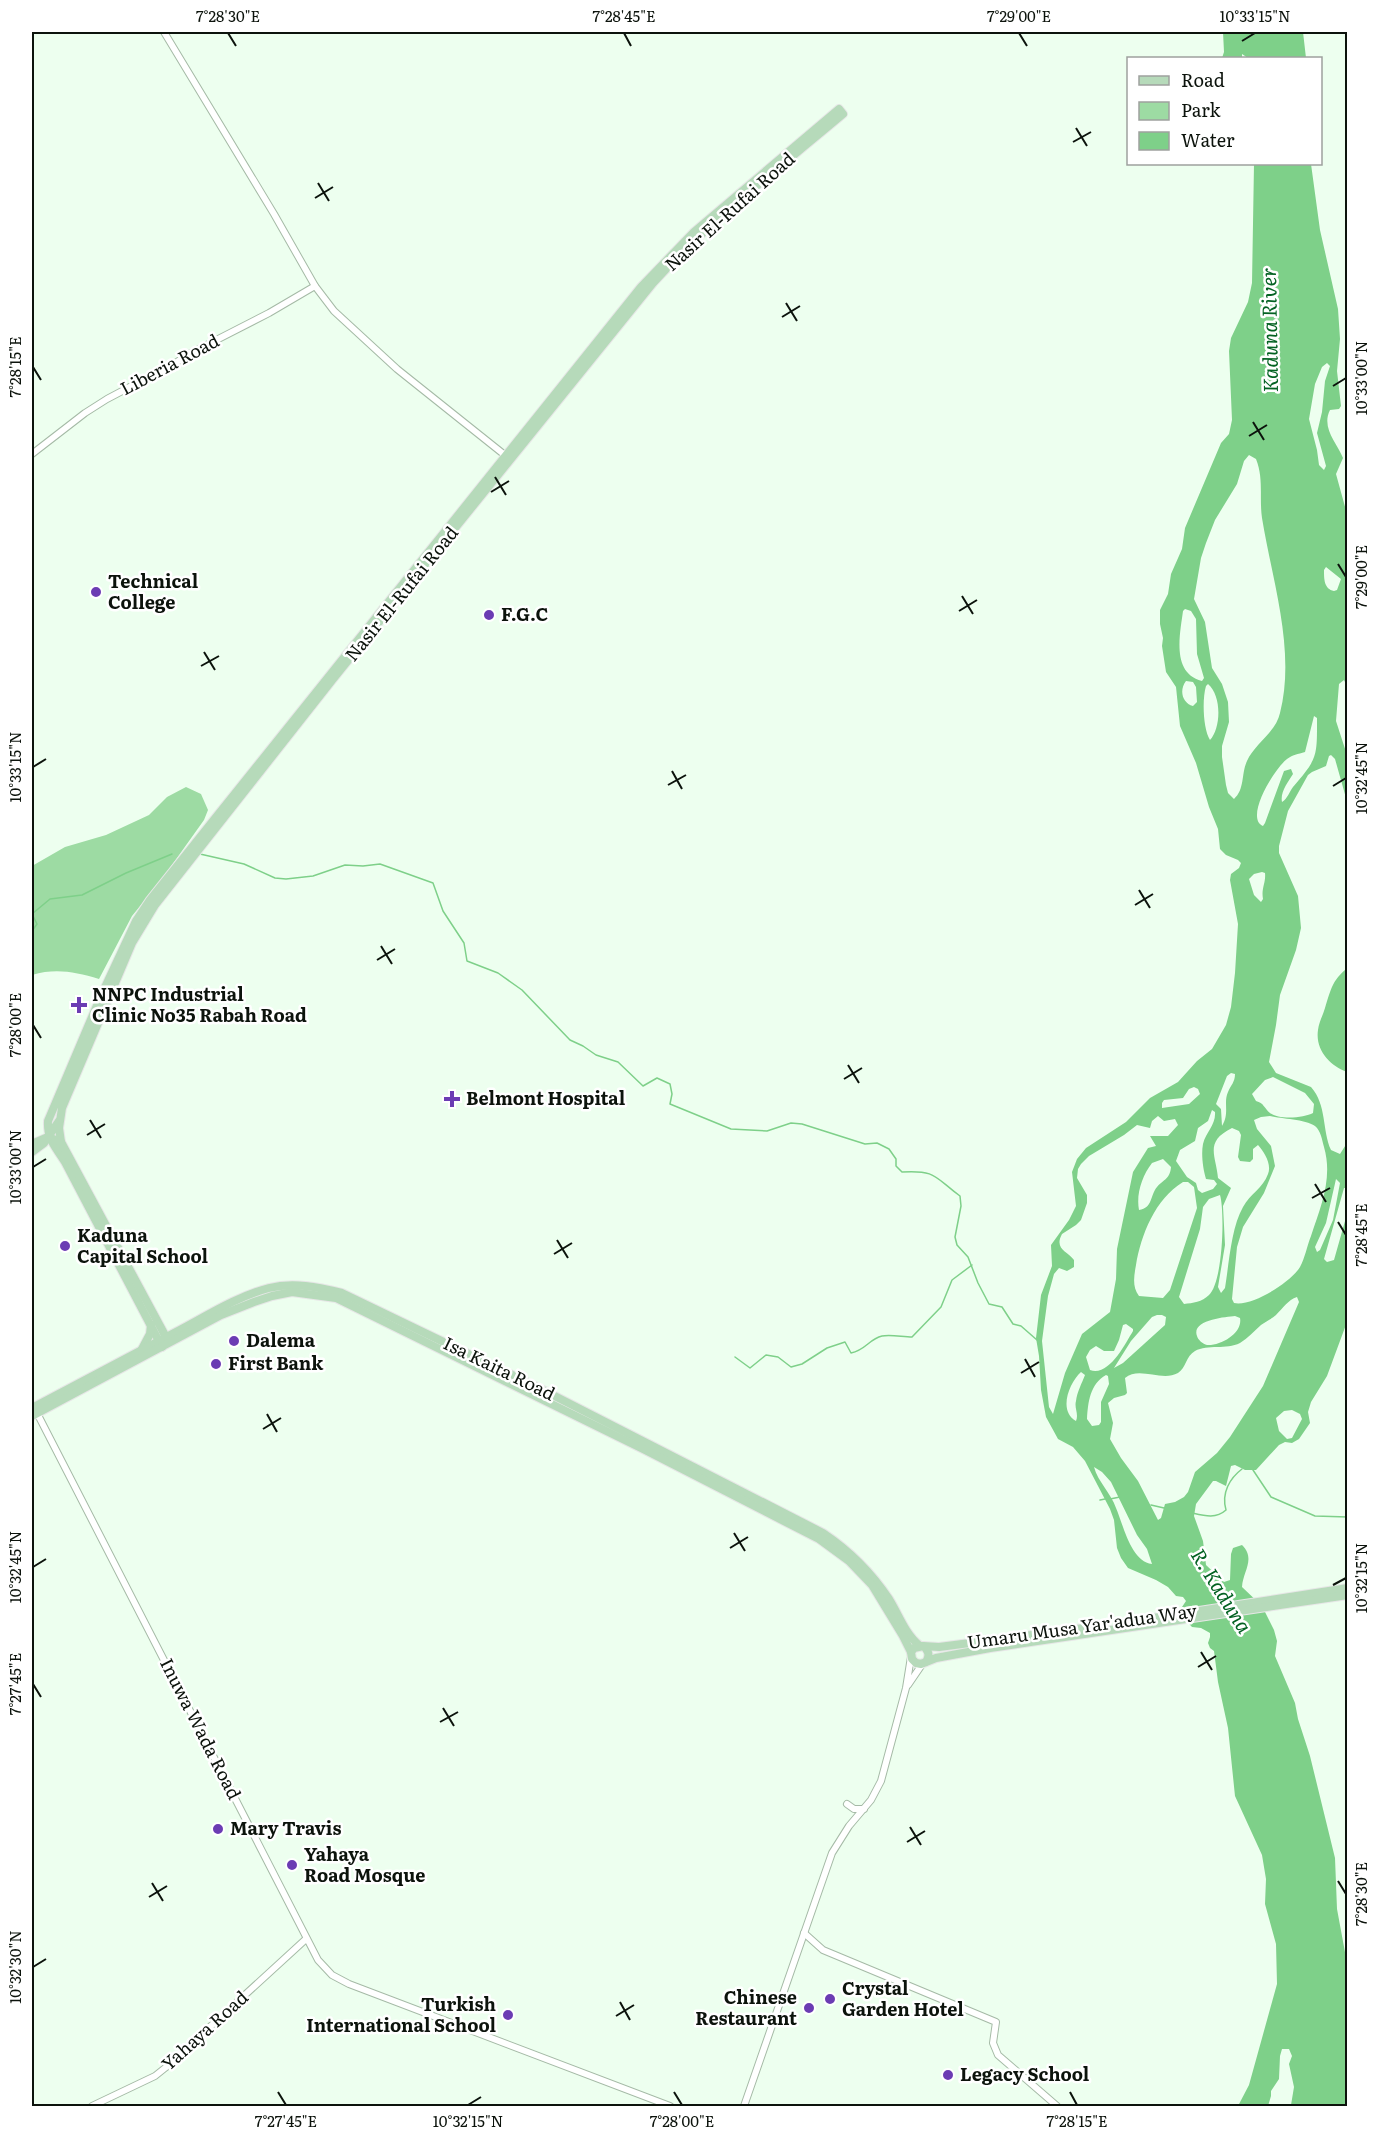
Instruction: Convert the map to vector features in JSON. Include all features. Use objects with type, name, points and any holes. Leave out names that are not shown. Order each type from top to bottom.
[{"type":"main road","points":[[773,169],[839,109],[843,114]]},
{"type":"main road","name":"Nasir El-Rufai Road","points":[[48,1137],[48,1121],[100,996],[136,921],[150,900],[215,823],[662,264],[708,220],[773,169]]},
{"type":"main road","name":"Nasir El-Rufai Road","points":[[452,528],[506,456],[653,283],[684,250],[773,169]]},
{"type":"main road","name":"Nasir El-Rufai Road","points":[[33,1147],[48,1137],[60,1120],[62,1108],[132,943],[154,906],[215,823]]},
{"type":"main road","points":[[60,1120],[61,1142],[154,1325],[176,1332]]},
{"type":"main road","points":[[48,1121],[33,1147],[59,1152]]},
{"type":"main road","points":[[48,1137],[61,1142]]},
{"type":"main road","points":[[48,1137],[59,1152],[164,1342]]},
{"type":"main road","name":"Isa Kaita Road","points":[[33,1412],[141,1350],[164,1342],[176,1332],[212,1312],[251,1294],[270,1288],[301,1286],[320,1287],[342,1293],[530,1384],[791,1520],[836,1550],[860,1571],[884,1604],[911,1655]]},
{"type":"main road","name":"Isa Kaita Road","points":[[33,1412],[164,1342],[220,1315],[272,1296],[292,1292],[336,1298],[791,1520],[823,1533],[855,1556],[877,1582],[907,1633],[922,1646]]},
{"type":"main road","points":[[141,1350],[154,1325]]},
{"type":"main road","name":"Umaru Musa Yar'adua Way","points":[[1290,1600],[1347,1588]]},
{"type":"main road","name":"Umaru Musa Yar'adua Way","points":[[925,1662],[936,1658],[1113,1627],[1290,1600],[1347,1594]]},
{"type":"main road","name":"Umaru Musa Yar'adua Way","points":[[922,1646],[939,1647],[1113,1627]]},
{"type":"main road","points":[[922,1646],[929,1653],[925,1662],[916,1663],[911,1655],[914,1648],[922,1646]]},
{"type":"street","points":[[164,32],[315,286],[334,311],[372,347],[506,456]]},
{"type":"street","name":"Liberia Road","points":[[32,454],[107,399],[315,286]]},
{"type":"street","name":"Inuwa Wada Road","points":[[33,1412],[318,1960],[332,1975],[350,1984],[670,2106]]},
{"type":"street","points":[[744,2106],[822,1879],[840,1839],[881,1781],[906,1688],[911,1655]]},
{"type":"street","points":[[906,1688],[925,1662]]},
{"type":"street","points":[[847,1804],[854,1809],[864,1808]]},
{"type":"street","points":[[804,1933],[823,1950],[996,2022],[993,2043],[998,2055],[1057,2106]]},
{"type":"street","name":"Yahaya Road","points":[[92,2106],[155,2076],[306,1939]]},
{"type":"green space","points":[[186,787],[201,794],[208,810],[204,820],[132,916],[99,979],[66,972],[32,975],[32,866],[65,847],[106,835],[149,815],[167,797]]},
{"type":"water","points":[[1223,32],[1303,32],[1306,57],[1246,57],[1242,54],[1242,57],[1222,57]]},
{"type":"water","points":[[1254,165],[1311,165],[1320,230],[1338,309],[1340,339],[1337,371],[1341,406],[1339,409],[1330,410],[1327,423],[1343,458],[1336,474],[1347,514],[1347,686],[1344,680],[1339,684],[1336,721],[1347,755],[1348,805],[1335,759],[1331,755],[1326,766],[1308,775],[1288,811],[1279,853],[1298,896],[1301,928],[1296,950],[1280,995],[1269,1062],[1276,1073],[1311,1087],[1316,1094],[1331,1150],[1340,1154],[1347,1143],[1347,1188],[1344,1188],[1324,1259],[1327,1262],[1334,1260],[1347,1214],[1347,1322],[1327,1376],[1311,1402],[1308,1412],[1310,1423],[1299,1439],[1292,1443],[1285,1442],[1279,1445],[1256,1470],[1231,1466],[1226,1486],[1213,1481],[1196,1504],[1194,1516],[1203,1541],[1206,1565],[1224,1582],[1230,1580],[1233,1548],[1242,1545],[1246,1550],[1248,1565],[1242,1587],[1262,1606],[1274,1630],[1277,1641],[1275,1656],[1295,1703],[1310,1756],[1335,1858],[1337,1909],[1347,1963],[1347,2106],[1291,2105],[1294,2087],[1289,2064],[1292,2056],[1289,2049],[1282,2049],[1279,2079],[1271,2091],[1268,2106],[1238,2106],[1249,2085],[1277,1984],[1276,1944],[1265,1904],[1266,1879],[1262,1855],[1235,1796],[1228,1728],[1214,1651],[1208,1643],[1210,1633],[1201,1628],[1192,1627],[1182,1616],[1180,1610],[1186,1601],[1183,1597],[1176,1596],[1168,1587],[1156,1580],[1128,1568],[1121,1558],[1110,1509],[1085,1461],[1073,1447],[1058,1439],[1046,1417],[1036,1338],[1041,1295],[1052,1266],[1051,1245],[1076,1206],[1072,1172],[1077,1159],[1086,1148],[1126,1122],[1150,1098],[1178,1082],[1197,1061],[1212,1049],[1226,1025],[1231,1007],[1238,924],[1230,880],[1231,874],[1239,868],[1241,863],[1220,849],[1218,829],[1196,763],[1180,726],[1176,687],[1166,672],[1160,610],[1168,594],[1171,574],[1182,549],[1185,528],[1221,443],[1229,434],[1232,420],[1229,351],[1231,338],[1248,302],[1252,283]],"holes":[[[1327,363],[1330,366],[1325,381],[1317,433],[1326,466],[1324,470],[1319,465],[1309,419],[1315,384],[1322,367]],[[1249,455],[1256,459],[1260,474],[1262,518],[1281,615],[1284,640],[1284,689],[1278,720],[1247,761],[1240,791],[1234,799],[1228,793],[1222,757],[1222,746],[1229,722],[1228,702],[1222,684],[1212,668],[1205,622],[1194,599],[1201,558],[1215,520],[1237,484],[1244,461]],[[1326,567],[1341,579],[1337,590],[1331,590],[1326,586],[1324,570]],[[1185,609],[1191,611],[1196,619],[1197,654],[1204,678],[1202,681],[1192,677],[1182,661],[1180,641]],[[1186,681],[1193,682],[1196,687],[1197,702],[1193,706],[1184,699],[1183,688]],[[1208,684],[1213,689],[1218,704],[1218,720],[1214,735],[1210,740],[1205,722],[1205,692]],[[1314,716],[1317,718],[1317,741],[1312,763],[1282,802],[1283,791],[1293,774],[1291,769],[1284,771],[1263,826],[1258,821],[1257,813],[1269,782],[1289,758],[1305,752]],[[1265,873],[1261,902],[1254,895],[1249,879],[1254,874]],[[1231,1073],[1235,1074],[1228,1092],[1226,1117],[1222,1126],[1221,1109],[1216,1104],[1227,1076]],[[1273,1077],[1305,1093],[1314,1104],[1313,1113],[1298,1117],[1279,1117],[1270,1113],[1256,1101],[1252,1094],[1265,1080]],[[1194,1087],[1200,1094],[1189,1104],[1162,1108],[1164,1100],[1183,1098],[1189,1089]],[[1212,1110],[1215,1112],[1203,1144],[1202,1157],[1206,1179],[1214,1180],[1217,1184],[1213,1189],[1202,1193],[1176,1161],[1180,1150],[1195,1141],[1198,1128],[1208,1121]],[[1158,1116],[1164,1121],[1175,1119],[1178,1125],[1168,1136],[1150,1136],[1156,1146],[1148,1148],[1133,1172],[1117,1249],[1116,1279],[1110,1312],[1082,1334],[1065,1373],[1053,1414],[1049,1407],[1042,1341],[1048,1296],[1054,1274],[1059,1268],[1067,1271],[1074,1267],[1074,1260],[1062,1249],[1060,1239],[1062,1234],[1081,1220],[1087,1203],[1087,1195],[1077,1178],[1078,1169],[1089,1156],[1137,1125],[1150,1128],[1152,1121]],[[1270,1116],[1315,1126],[1319,1130],[1326,1158],[1325,1192],[1300,1267],[1288,1280],[1270,1292],[1251,1301],[1234,1303],[1232,1299],[1237,1247],[1243,1227],[1264,1193],[1275,1166],[1271,1146],[1257,1129],[1254,1120]],[[1232,1128],[1239,1131],[1241,1135],[1238,1157],[1240,1161],[1250,1162],[1253,1159],[1253,1149],[1258,1145],[1269,1166],[1266,1179],[1246,1202],[1239,1216],[1233,1236],[1225,1288],[1221,1293],[1218,1287],[1225,1245],[1223,1206],[1231,1188],[1218,1178],[1214,1156],[1215,1144],[1223,1133]],[[1163,1159],[1171,1167],[1168,1176],[1157,1187],[1147,1207],[1139,1210],[1138,1198],[1145,1174],[1152,1163]],[[1336,1179],[1340,1183],[1333,1220],[1317,1252],[1315,1247],[1326,1223]],[[1183,1182],[1188,1182],[1194,1187],[1197,1208],[1170,1290],[1163,1298],[1139,1296],[1134,1285],[1138,1254],[1157,1208],[1173,1189]],[[1220,1195],[1222,1204],[1220,1262],[1214,1288],[1209,1295],[1194,1303],[1184,1304],[1179,1297],[1200,1229],[1203,1207],[1209,1199]],[[1297,1297],[1299,1302],[1263,1386],[1230,1437],[1217,1453],[1195,1472],[1188,1492],[1175,1502],[1165,1504],[1161,1518],[1158,1520],[1138,1481],[1110,1439],[1113,1423],[1108,1403],[1127,1393],[1125,1378],[1137,1373],[1165,1376],[1178,1373],[1195,1351],[1240,1343]],[[1157,1315],[1166,1317],[1165,1325],[1123,1363],[1114,1368],[1131,1341],[1152,1317]],[[1224,1317],[1240,1318],[1240,1324],[1235,1333],[1230,1338],[1213,1345],[1202,1343],[1196,1331],[1199,1326],[1210,1320]],[[1126,1324],[1133,1331],[1116,1358],[1104,1369],[1090,1370],[1086,1357],[1090,1350],[1096,1346],[1104,1351],[1114,1351],[1123,1325]],[[1081,1372],[1085,1375],[1078,1391],[1076,1421],[1068,1411],[1069,1390]],[[1106,1375],[1108,1376],[1109,1384],[1101,1402],[1101,1422],[1099,1425],[1092,1426],[1087,1419],[1096,1383]],[[1292,1410],[1300,1414],[1302,1419],[1292,1438],[1287,1439],[1279,1431],[1276,1418],[1284,1411]],[[1094,1467],[1111,1482],[1137,1535],[1147,1549],[1152,1564],[1138,1557],[1133,1550],[1114,1503]]]},
{"type":"water","points":[[1347,968],[1347,1072],[1335,1066],[1325,1056],[1319,1044],[1318,1030],[1335,981]]},
{"type":"waterway","points":[[32,914],[50,899],[82,895],[172,854]]},
{"type":"waterway","points":[[200,854],[244,864],[275,878],[313,876],[345,865],[380,864],[433,883],[443,911],[464,943],[467,961],[498,973],[522,990],[570,1040],[596,1055],[618,1062],[643,1086],[657,1078],[670,1084],[672,1094],[670,1104],[731,1129],[767,1131],[791,1123],[802,1124],[865,1144],[877,1143],[889,1149],[896,1159],[896,1166],[902,1172],[922,1172],[934,1176],[960,1196],[961,1206],[955,1237],[957,1245],[968,1257],[989,1304],[1002,1307],[1013,1324],[1021,1326],[1037,1340]]},
{"type":"waterway","points":[[32,914],[37,924],[32,931]]},
{"type":"waterway","points":[[735,1357],[750,1368],[766,1355],[778,1357],[791,1367],[802,1364],[827,1348],[845,1342],[851,1353],[882,1336],[912,1337],[941,1307],[952,1280],[972,1265]]},
{"type":"waterway","points":[[1192,1513],[1214,1516],[1226,1510],[1225,1498],[1228,1486],[1242,1469]]},
{"type":"waterway","points":[[1253,1470],[1271,1497],[1315,1516],[1348,1517]]},
{"type":"waterway","points":[[1110,1499],[1120,1497]]},
{"type":"waterway","points":[[1100,1500],[1105,1499]]},
{"type":"waterway","points":[[1151,1505],[1164,1508]]},
{"type":"place","name":"Technical College","points":[[96,592]]},
{"type":"place","name":"F.G.C","points":[[489,615]]},
{"type":"place","name":"NNPC Industrial Clinic No35 Rabah Road","points":[[79,1005]]},
{"type":"place","name":"Belmont Hospital","points":[[452,1099]]},
{"type":"place","name":"Kaduna Capital School","points":[[65,1246]]},
{"type":"place","name":"Dalema","points":[[234,1341]]},
{"type":"place","name":"First Bank","points":[[216,1364]]},
{"type":"place","name":"Mary Travis","points":[[218,1829]]},
{"type":"place","name":"Yahaya Road Mosque","points":[[292,1865]]},
{"type":"place","name":"Crystal Garden Hotel","points":[[830,1999]]},
{"type":"place","name":"Chinese Restaurant","points":[[809,2008]]},
{"type":"place","name":"Turkish International School","points":[[508,2015]]},
{"type":"place","name":"Legacy School","points":[[948,2075]]},
{"type":"water label","name":"Kaduna River","points":[[1270,330]]},
{"type":"water label","name":"R. Kaduna","points":[[1221,1591]]}]
